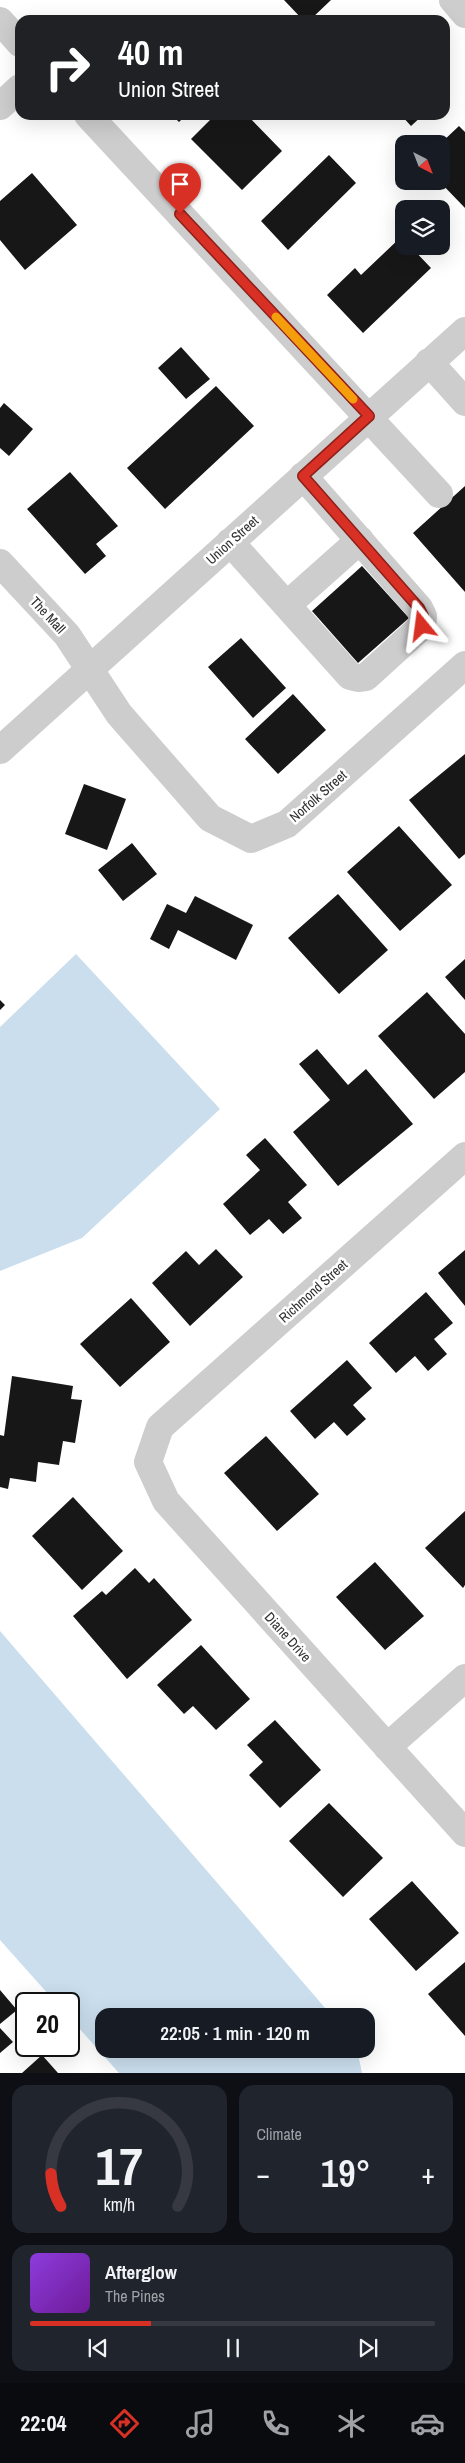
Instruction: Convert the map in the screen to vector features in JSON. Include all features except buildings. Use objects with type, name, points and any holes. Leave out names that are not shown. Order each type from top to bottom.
[{"type":"street","points":[[453,0],[465,14]]},
{"type":"street","points":[[0,21],[15,38]]},
{"type":"street","points":[[0,106],[15,92]]},
{"type":"street","points":[[93,120],[369,416],[439,494]]},
{"type":"street","name":"Union Street","points":[[0,750],[465,331]]},
{"type":"street","points":[[429,362],[465,402]]},
{"type":"street","points":[[230,542],[350,676],[366,677],[422,626],[423,616],[419,608],[303,476]]},
{"type":"street","points":[[287,605],[360,540]]},
{"type":"street","name":"The Mall","points":[[0,563],[67,635],[89,671]]},
{"type":"street","name":"Norfolk Street","points":[[89,671],[119,714],[210,818],[251,840],[287,824],[465,666]]},
{"type":"street","name":"Richmond Street","points":[[160,1426],[465,1156]]},
{"type":"street","name":"Diane Drive","points":[[160,1426],[148,1462],[166,1501],[465,1833]]},
{"type":"street","points":[[387,1747],[465,1678]]},
{"type":"water","points":[[76,954],[220,1109],[82,1238],[0,1271],[0,1027]]},
{"type":"water","points":[[0,1631],[325,2008],[95,2008],[95,2046],[80,2029],[80,1992],[46,1992],[0,1940]]},
{"type":"water","points":[[106,2058],[359,2058],[362,2073],[119,2073]]},
{"type":"slow traffic","points":[[276,317],[353,399]]},
{"type":"route","points":[[180,214],[369,416],[303,476],[419,608],[423,616],[422,626]]}]
